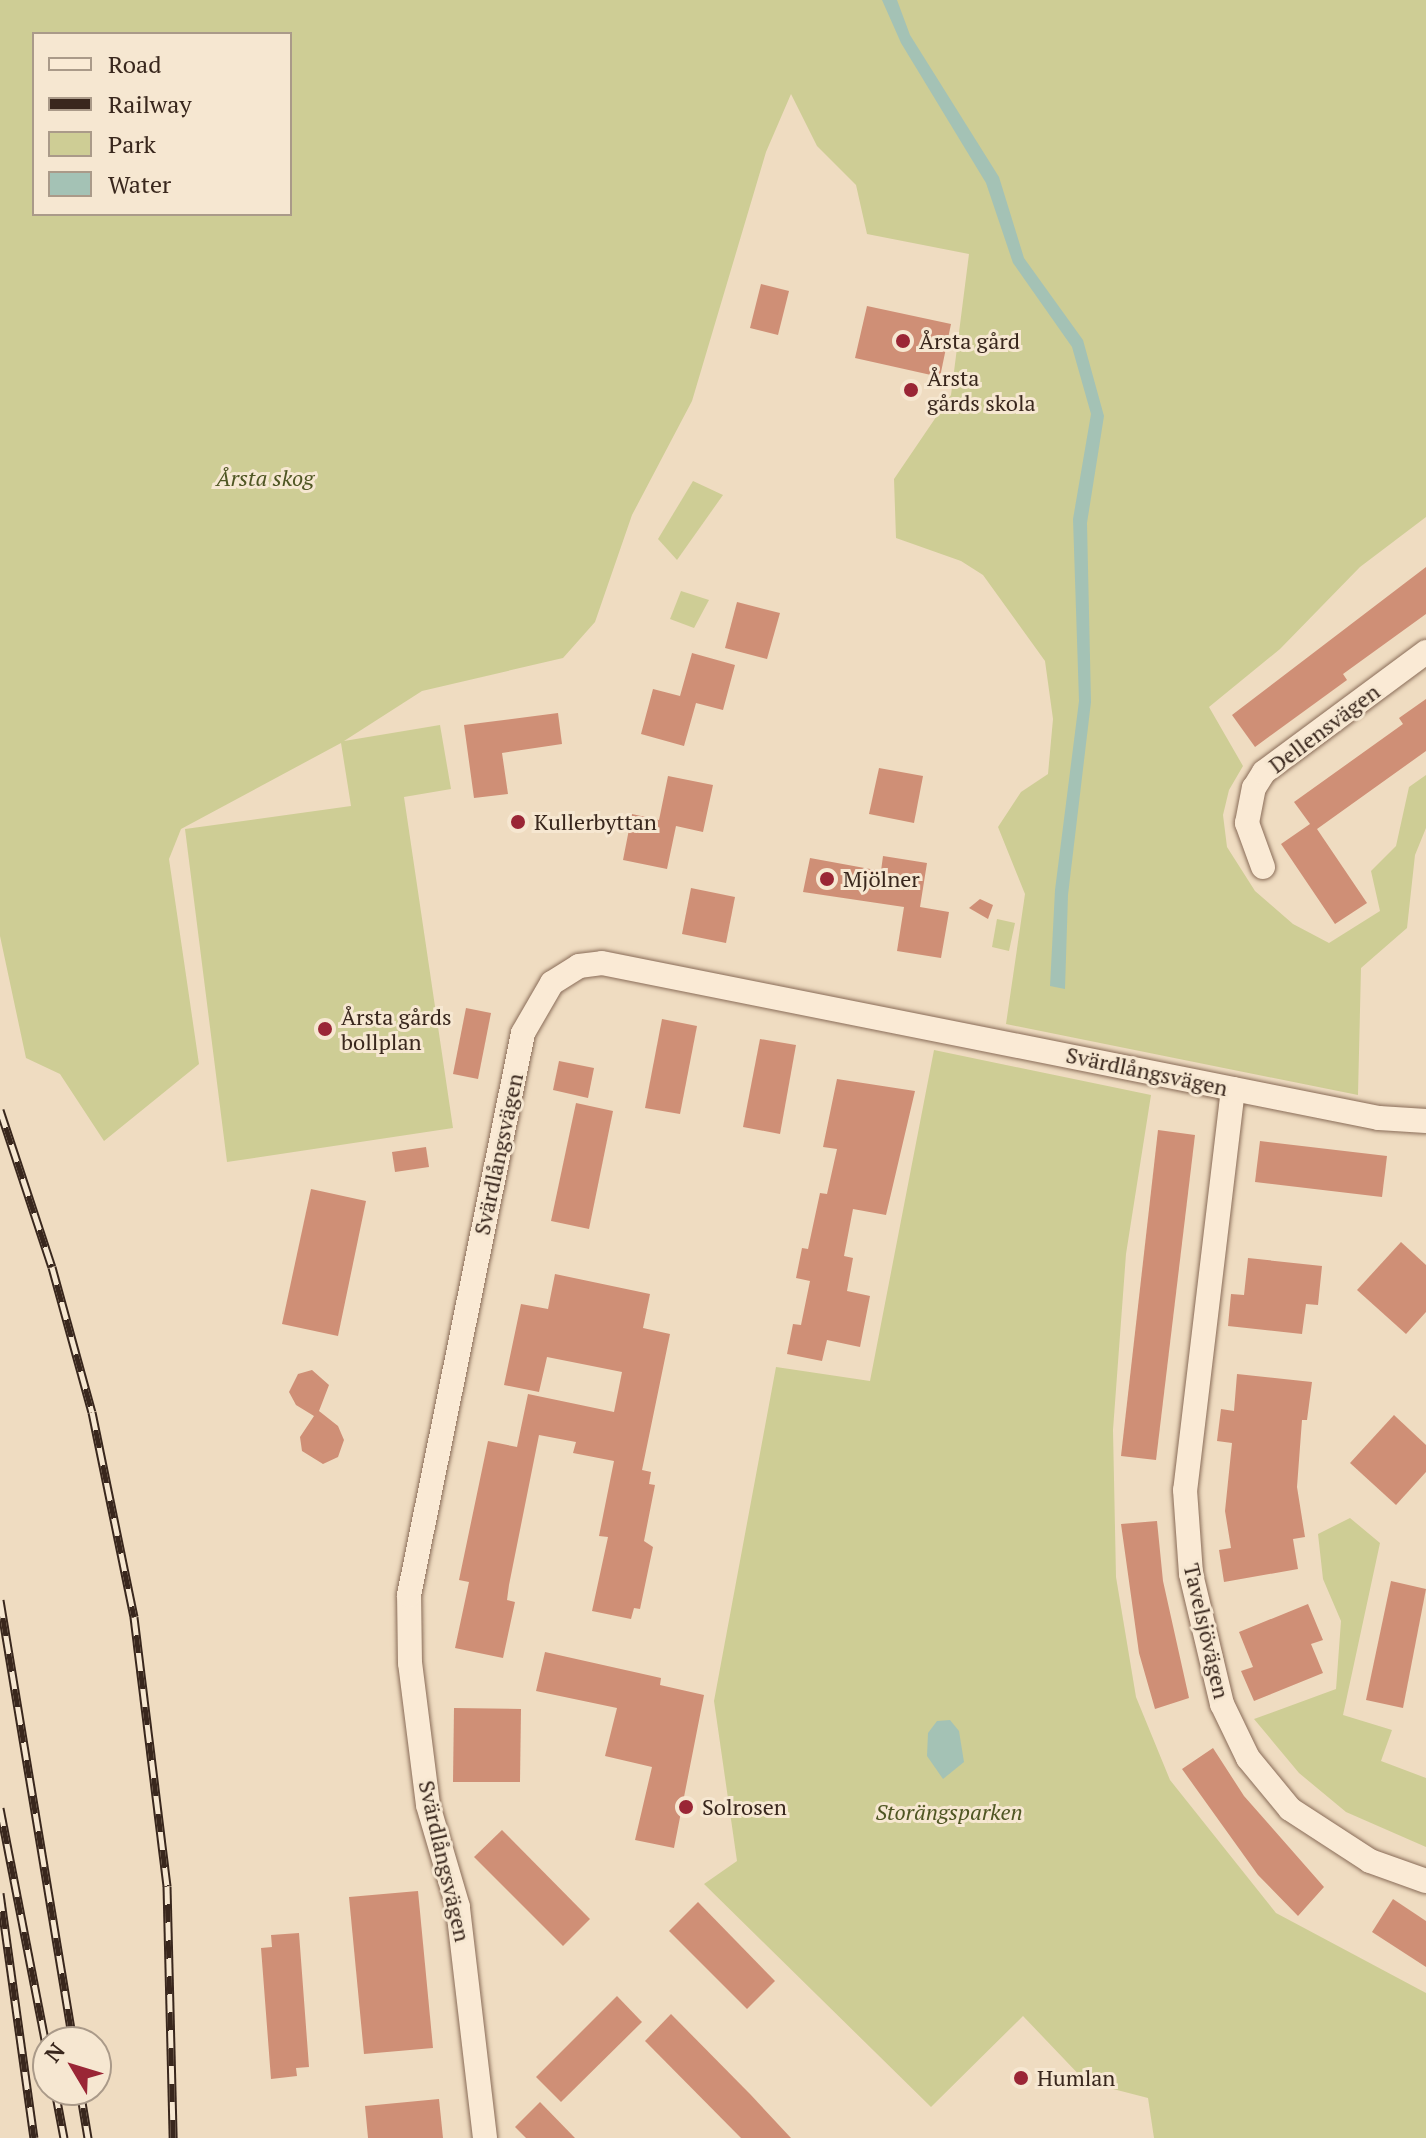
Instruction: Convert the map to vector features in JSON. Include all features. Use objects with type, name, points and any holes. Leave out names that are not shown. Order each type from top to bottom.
[{"type":"street","name":"Dellensvägen","points":[[1263,867],[1247,823],[1254,788],[1264,772],[1426,652]]},
{"type":"street","name":"Svärdlångsvägen","points":[[485,2138],[458,1907],[428,1805],[410,1663],[409,1595],[523,1033],[543,995],[579,966],[602,963],[1351,1113],[1426,1121]]},
{"type":"street","name":"Tavelsjövägen","points":[[1233,1089],[1185,1490],[1191,1574],[1222,1704],[1248,1758],[1290,1809],[1370,1861],[1426,1881]]},
{"type":"green space","name":"Årsta skog","points":[[0,0],[1426,0],[1426,517],[1360,567],[1280,649],[1209,707],[1243,766],[1229,790],[1223,815],[1227,847],[1255,891],[1293,924],[1329,943],[1380,911],[1371,871],[1396,846],[1409,787],[1426,775],[1426,828],[1415,855],[1407,928],[1361,968],[1358,1095],[1006,1024],[1025,894],[998,827],[1021,792],[1048,774],[1053,719],[1045,661],[983,575],[961,561],[896,538],[894,479],[951,395],[969,254],[867,234],[856,185],[817,146],[791,94],[766,152],[692,401],[632,515],[595,622],[563,658],[422,691],[344,741],[440,725],[451,789],[404,797],[453,1128],[227,1162],[185,829],[351,806],[341,743],[181,829],[169,859],[199,1064],[104,1141],[60,1074],[26,1058],[0,936]]},
{"type":"green space","points":[[693,481],[723,495],[677,560],[658,539]]},
{"type":"green space","points":[[681,591],[709,600],[694,628],[670,619]]},
{"type":"green space","points":[[997,919],[1015,923],[1009,951],[992,947]]},
{"type":"green space","name":"Storängsparken","points":[[934,1050],[1151,1095],[1126,1254],[1113,1430],[1116,1577],[1136,1697],[1170,1780],[1276,1913],[1426,1993],[1426,2138],[1154,2138],[1148,2098],[1086,2082],[1023,2016],[931,2107],[704,1884],[737,1861],[714,1701],[776,1367],[870,1381]]},
{"type":"green space","points":[[1350,1518],[1380,1543],[1343,1715],[1392,1730],[1381,1761],[1426,1778],[1426,1847],[1346,1812],[1299,1773],[1254,1719],[1336,1689],[1341,1621],[1323,1579],[1318,1534]]},
{"type":"water","points":[[882,0],[897,0],[910,35],[999,177],[1024,258],[1083,340],[1104,416],[1087,523],[1091,702],[1068,895],[1065,989],[1050,986],[1055,890],[1079,701],[1073,519],[1091,414],[1072,347],[1013,263],[986,183],[901,43]]},
{"type":"water","points":[[950,1720],[959,1731],[964,1762],[943,1779],[927,1756],[928,1733],[937,1721]]},
{"type":"building","points":[[761,284],[789,291],[778,335],[750,328]]},
{"type":"building","name":"Årsta gård","points":[[867,306],[951,324],[940,377],[855,358]]},
{"type":"building","points":[[1426,567],[1426,614],[1343,674],[1347,680],[1255,747],[1232,715]]},
{"type":"building","points":[[737,602],[780,613],[767,659],[725,648]]},
{"type":"building","points":[[692,653],[735,665],[723,710],[696,703],[684,746],[641,734],[653,689],[680,696]]},
{"type":"building","points":[[1426,699],[1426,751],[1317,829],[1367,903],[1335,924],[1281,844],[1310,824],[1294,802],[1403,724],[1399,718]]},
{"type":"building","points":[[558,713],[562,744],[502,753],[508,794],[474,798],[464,725]]},
{"type":"building","points":[[879,768],[923,776],[914,823],[869,814]]},
{"type":"building","points":[[668,776],[713,785],[703,832],[676,826],[667,869],[623,860],[632,814],[659,820]]},
{"type":"building","points":[[883,856],[927,863],[920,907],[949,912],[941,958],[897,951],[904,907],[803,892],[810,858],[881,871]]},
{"type":"building","points":[[691,888],[735,897],[726,943],[682,934]]},
{"type":"building","points":[[980,899],[993,905],[988,919],[969,908]]},
{"type":"building","points":[[466,1008],[491,1013],[478,1079],[453,1074]]},
{"type":"building","points":[[662,1019],[697,1026],[680,1114],[645,1108]]},
{"type":"building","points":[[760,1039],[796,1045],[780,1134],[743,1127]]},
{"type":"building","points":[[559,1061],[594,1068],[588,1098],[553,1090]]},
{"type":"building","points":[[837,1079],[915,1091],[886,1215],[853,1209],[844,1256],[853,1258],[847,1291],[870,1296],[860,1347],[827,1340],[822,1361],[787,1354],[793,1324],[801,1325],[810,1281],[796,1278],[802,1248],[808,1249],[820,1193],[827,1194],[837,1149],[823,1147]]},
{"type":"building","points":[[576,1103],[613,1111],[589,1229],[551,1221]]},
{"type":"building","points":[[1158,1130],[1195,1135],[1156,1460],[1121,1456]]},
{"type":"building","points":[[1260,1141],[1387,1156],[1382,1197],[1255,1182]]},
{"type":"building","points":[[426,1147],[429,1167],[395,1172],[392,1152]]},
{"type":"building","points":[[311,1189],[366,1201],[338,1336],[282,1324]]},
{"type":"building","points":[[1401,1242],[1426,1265],[1426,1312],[1406,1334],[1357,1290]]},
{"type":"building","points":[[1248,1258],[1322,1266],[1318,1305],[1306,1304],[1302,1334],[1228,1326],[1231,1294],[1244,1295]]},
{"type":"building","points":[[555,1274],[650,1294],[643,1328],[670,1334],[642,1470],[651,1472],[649,1484],[655,1485],[644,1541],[653,1547],[640,1609],[634,1608],[631,1619],[592,1611],[608,1537],[599,1536],[614,1461],[573,1453],[576,1442],[539,1435],[509,1585],[507,1600],[515,1602],[503,1658],[455,1648],[469,1582],[459,1580],[488,1441],[517,1447],[528,1394],[614,1412],[622,1372],[547,1357],[539,1392],[504,1385],[521,1304],[548,1309]]},
{"type":"building","points":[[312,1370],[329,1385],[319,1411],[338,1426],[344,1440],[338,1457],[323,1464],[302,1451],[300,1437],[314,1416],[296,1405],[289,1392],[298,1374]]},
{"type":"building","points":[[1237,1374],[1312,1382],[1307,1420],[1302,1420],[1297,1487],[1305,1537],[1293,1539],[1298,1569],[1224,1582],[1219,1550],[1231,1548],[1225,1511],[1232,1443],[1217,1441],[1221,1409],[1234,1411]]},
{"type":"building","points":[[1394,1415],[1426,1445],[1426,1472],[1396,1505],[1350,1463]]},
{"type":"building","points":[[1157,1521],[1163,1581],[1189,1698],[1155,1709],[1139,1653],[1121,1524]]},
{"type":"building","points":[[1391,1581],[1426,1589],[1403,1708],[1366,1700]]},
{"type":"building","points":[[1308,1604],[1323,1640],[1311,1644],[1323,1673],[1254,1701],[1241,1671],[1253,1667],[1239,1632]]},
{"type":"building","points":[[545,1652],[661,1678],[660,1685],[704,1695],[674,1848],[635,1840],[652,1767],[605,1756],[617,1708],[536,1691]]},
{"type":"building","points":[[454,1708],[521,1709],[520,1782],[453,1782]]},
{"type":"building","points":[[1213,1748],[1244,1796],[1324,1887],[1298,1916],[1258,1875],[1182,1769]]},
{"type":"building","points":[[502,1830],[590,1919],[563,1946],[474,1857]]},
{"type":"building","points":[[418,1891],[433,2048],[364,2054],[349,1897]]},
{"type":"building","points":[[1393,1899],[1426,1921],[1426,1967],[1372,1932]]},
{"type":"building","points":[[698,1902],[775,1981],[747,2009],[669,1931]]},
{"type":"building","points":[[299,1933],[309,2067],[296,2068],[297,2076],[271,2079],[261,1948],[272,1947],[271,1935]]},
{"type":"building","points":[[617,1996],[642,2022],[561,2102],[536,2077]]},
{"type":"building","points":[[671,2014],[791,2138],[741,2138],[645,2041]]},
{"type":"building","points":[[439,2099],[443,2138],[368,2138],[365,2106]]},
{"type":"building","points":[[540,2102],[575,2138],[526,2138],[515,2127]]},
{"type":"railway","points":[[0,1110],[52,1267],[92,1412],[134,1617],[167,1886],[173,2138]]},
{"type":"railway","points":[[0,1600],[70,2026]]},
{"type":"railway","points":[[0,1808],[42,2026]]},
{"type":"railway","points":[[0,1893],[34,2138]]},
{"type":"railway","points":[[58,2106],[64,2138]]},
{"type":"railway","points":[[83,2106],[88,2138]]},
{"type":"place","name":"Årsta gård","points":[[903,341]]},
{"type":"place","name":"Årsta gårds skola","points":[[911,390]]},
{"type":"place","name":"Kullerbyttan","points":[[518,822]]},
{"type":"place","name":"Mjölner","points":[[827,879]]},
{"type":"place","name":"Årsta gårds bollplan","points":[[325,1029]]},
{"type":"place","name":"Solrosen","points":[[686,1807]]},
{"type":"place","name":"Humlan","points":[[1021,2078]]}]
